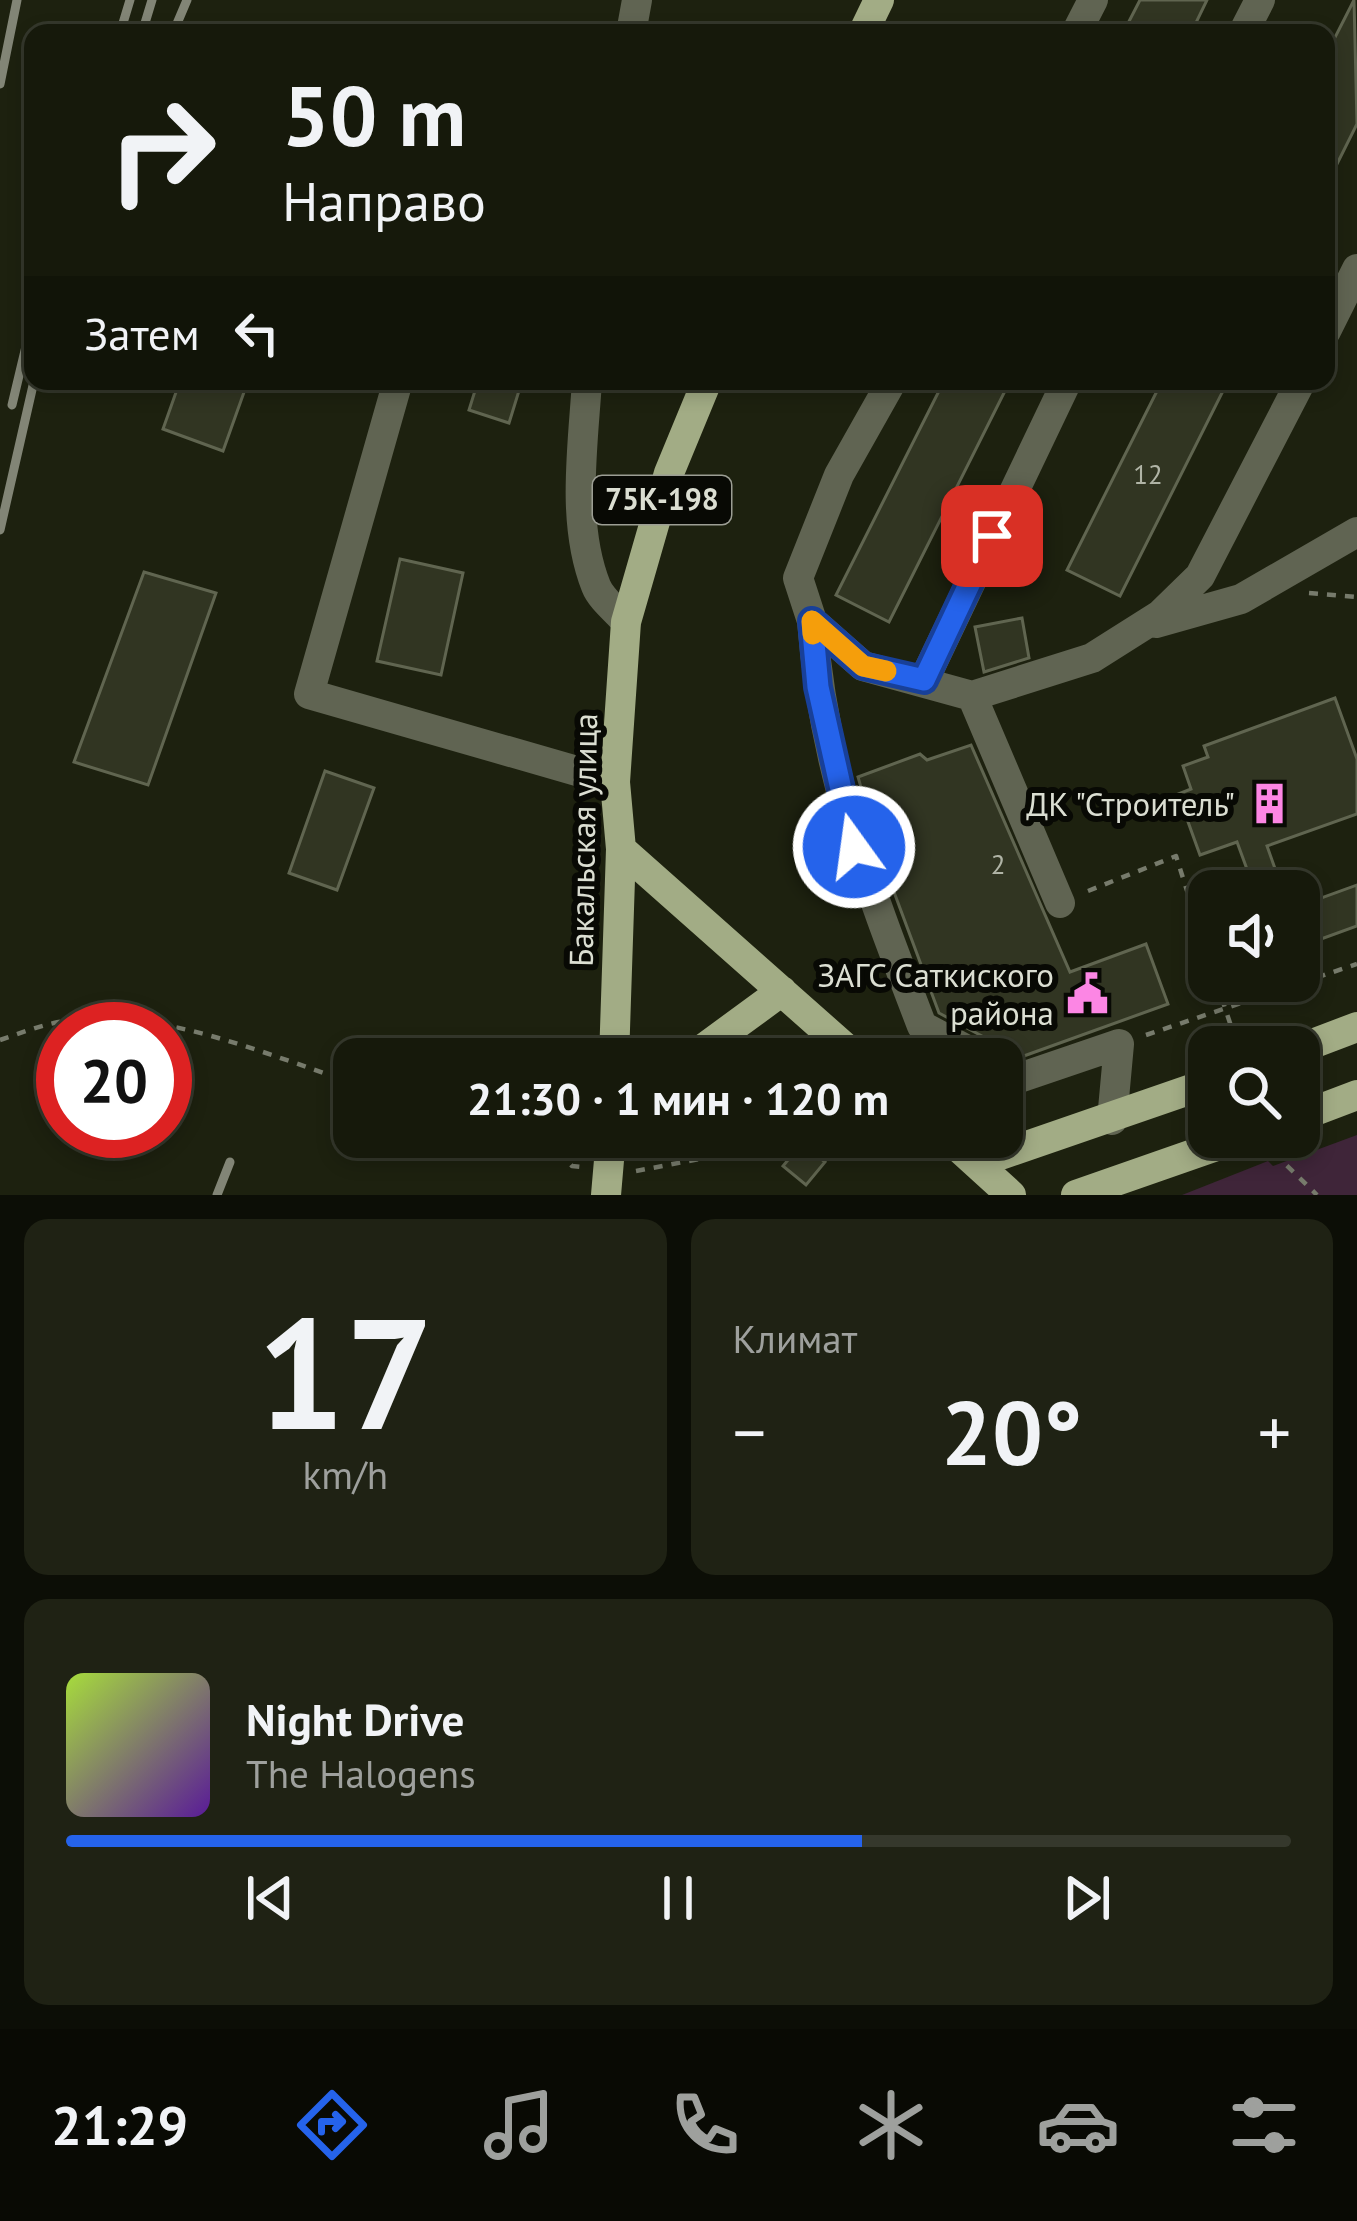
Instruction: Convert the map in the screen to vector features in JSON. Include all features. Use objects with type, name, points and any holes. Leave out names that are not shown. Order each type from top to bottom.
[{"type":"main road","name":"75К-198","points":[[626,622],[669,473],[703,390]]},
{"type":"main road","name":"Бакальская улица","points":[[615,1038],[621,849],[616,782],[626,622]]},
{"type":"main road","points":[[621,849],[834,1038]]},
{"type":"main road","points":[[718,1038],[782,992]]},
{"type":"main road","points":[[1320,1041],[1357,1027]]},
{"type":"main road","points":[[977,1163],[1188,1091]]},
{"type":"main road","points":[[1320,1109],[1357,1095]]},
{"type":"main road","points":[[1076,1195],[1188,1156]]},
{"type":"main road","points":[[971,1158],[1011,1195]]},
{"type":"lane","points":[[1335,314],[1357,269]]},
{"type":"lane","points":[[395,390],[309,694],[616,782]]},
{"type":"lane","points":[[586,390],[580,482],[586,533],[597,588],[626,622]]},
{"type":"lane","points":[[887,390],[839,475],[798,578],[812,621],[818,687],[854,847],[922,1026],[945,1038]]},
{"type":"lane","points":[[924,680],[1063,390]]},
{"type":"lane","points":[[812,621],[863,666],[972,696],[1092,658],[1140,627],[1200,576],[1296,390]]},
{"type":"lane","points":[[1140,627],[1241,599],[1357,532]]},
{"type":"lane","points":[[972,696],[1060,903]]},
{"type":"lane","points":[[1023,1076],[1119,1044],[1112,1120]]},
{"type":"path","points":[[1060,903],[1176,856],[1188,894]]},
{"type":"path","points":[[1119,1044],[1357,964]]},
{"type":"path","points":[[1222,1002],[1231,1026]]},
{"type":"path","points":[[0,1040],[53,1023],[122,1021],[181,1030],[333,1077]]},
{"type":"path","points":[[565,1158],[608,1183],[713,1158]]},
{"type":"path","points":[[1279,1158],[1317,1195]]},
{"type":"shaded area","points":[[1357,1135],[1357,1195],[1182,1195],[1268,1161],[1273,1166],[1295,1158],[1320,1158],[1320,1149]]},
{"type":"building","points":[[1140,0],[1207,0],[1195,24],[1128,24]]},
{"type":"building","points":[[1354,0],[1357,124],[1335,168],[1335,37]]},
{"type":"building","points":[[177,390],[245,390],[223,451],[163,429]]},
{"type":"building","points":[[475,390],[519,390],[509,423],[469,410]]},
{"type":"building","points":[[939,390],[1005,390],[889,622],[836,595]]},
{"type":"building","points":[[1157,390],[1223,390],[1120,596],[1067,570]]},
{"type":"building","points":[[400,559],[463,573],[441,675],[377,661]]},
{"type":"building","points":[[144,572],[216,593],[148,785],[74,762]]},
{"type":"building","points":[[1022,618],[1029,658],[984,672],[975,627]]},
{"type":"building","name":"ДК \"Строитель\"","points":[[1335,698],[1357,759],[1357,814],[1267,846],[1276,870],[1247,870],[1237,842],[1200,855],[1178,794],[1191,789],[1183,766],[1208,757],[1204,746]]},
{"type":"building","points":[[971,745],[1070,972],[1146,944],[1168,1004],[1023,1056],[1023,1038],[986,1038],[939,1013],[881,857],[858,777],[920,754],[927,760]]},
{"type":"building","points":[[325,771],[374,788],[337,890],[289,873]]},
{"type":"building","points":[[1357,885],[1357,926],[1320,939],[1320,898]]},
{"type":"building","points":[[790,1158],[825,1162],[806,1185],[783,1166]]},
{"type":"railway","points":[[0,84],[17,0]]},
{"type":"railway","points":[[123,24],[130,0]]},
{"type":"railway","points":[[145,24],[152,0]]},
{"type":"railway","points":[[177,24],[187,0]]},
{"type":"railway","points":[[12,405],[24,355]]},
{"type":"railway","points":[[0,530],[32,390]]},
{"type":"railway","points":[[217,1195],[230,1162]]},
{"type":"slow traffic","points":[[813,634],[812,621],[863,666],[886,671]]},
{"type":"place","name":"ДК \"Строитель\"","points":[[1269,804]]},
{"type":"place","name":"ЗАГС Саткиского района","points":[[1088,994]]},
{"type":"route","points":[[854,847],[818,687],[812,621],[863,666],[924,680],[992,536]]}]
